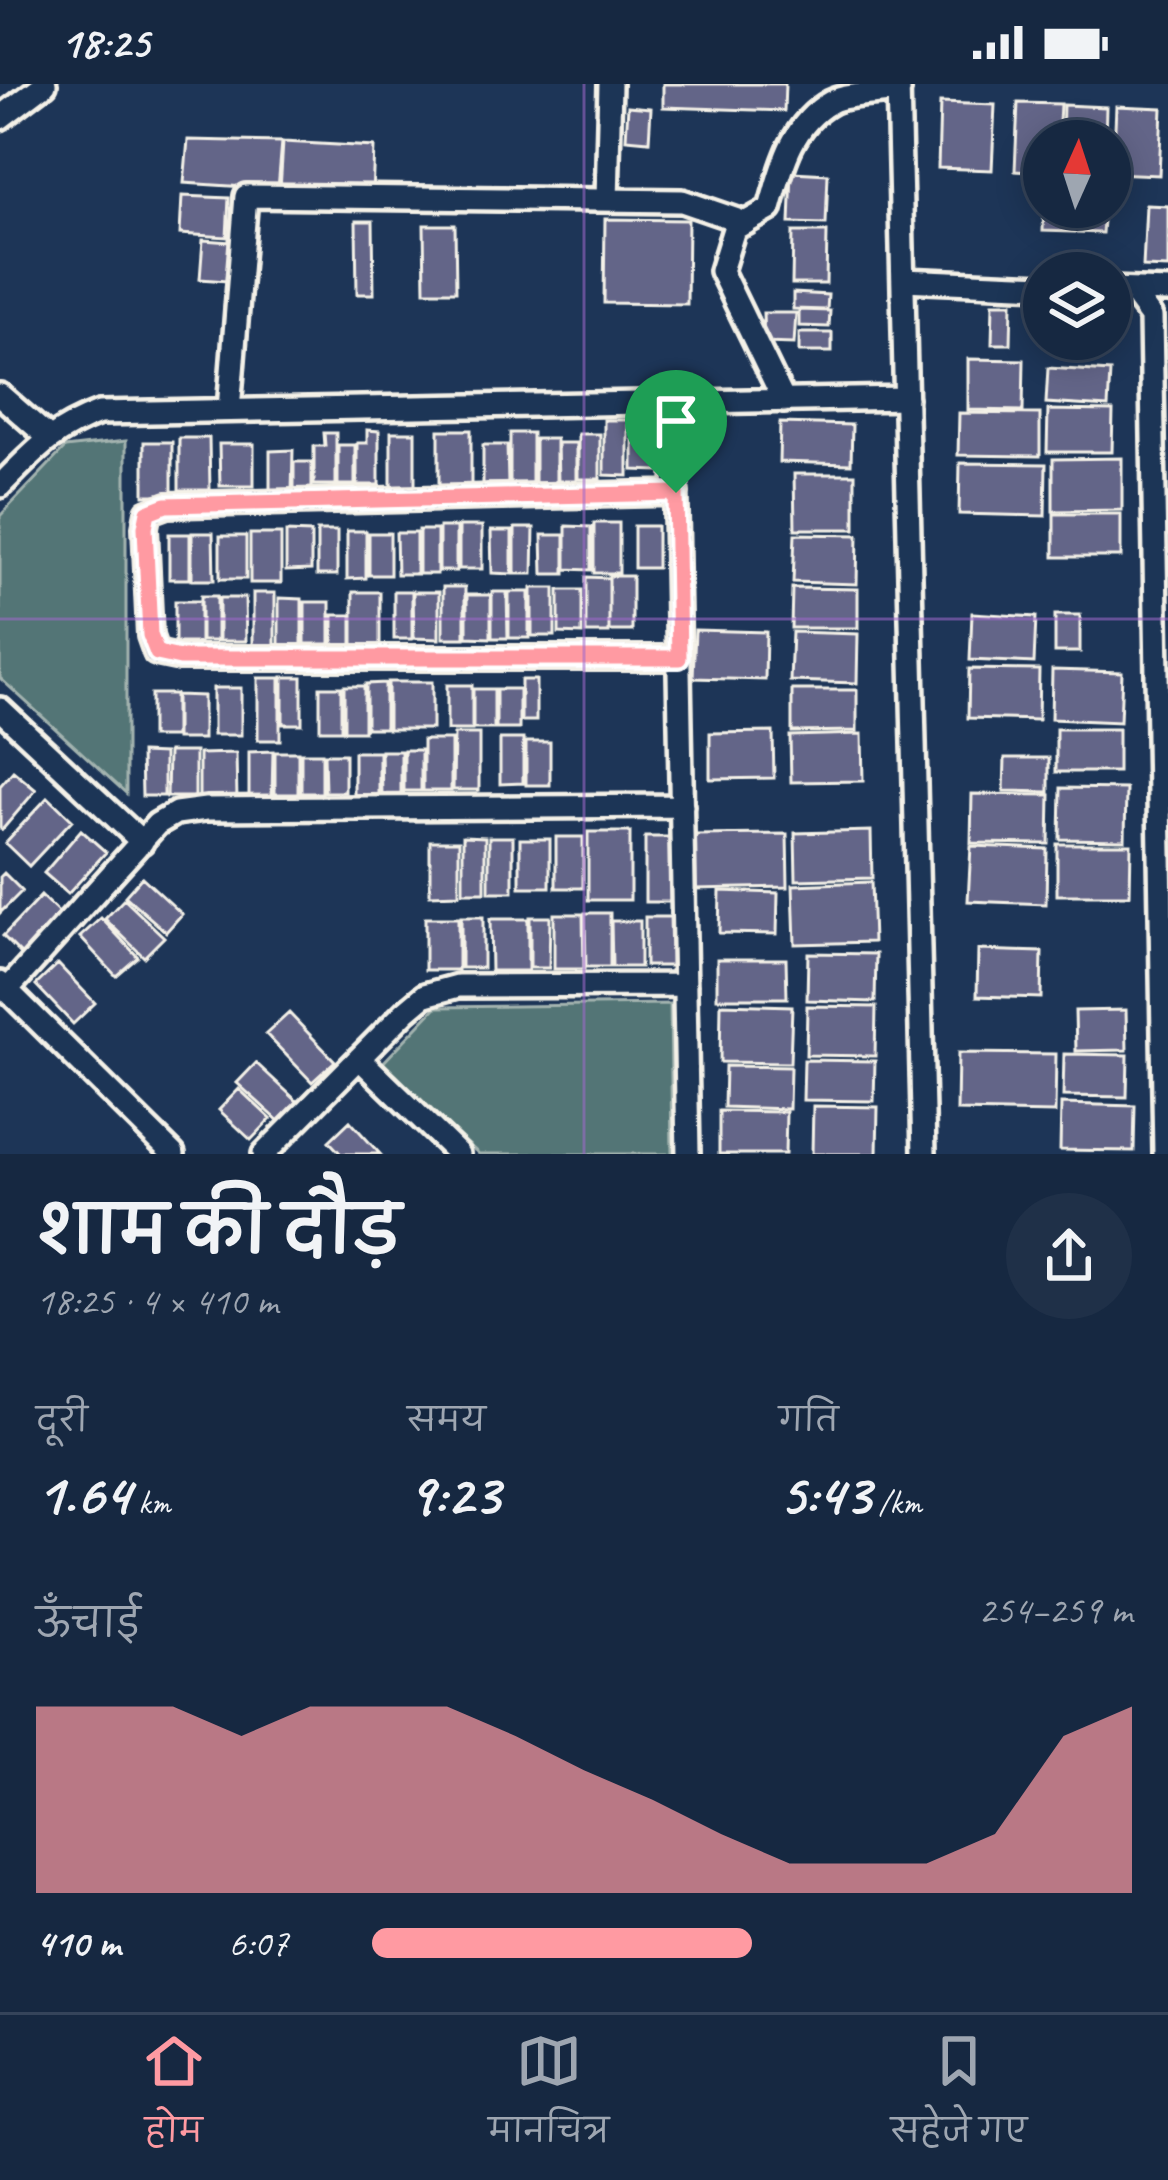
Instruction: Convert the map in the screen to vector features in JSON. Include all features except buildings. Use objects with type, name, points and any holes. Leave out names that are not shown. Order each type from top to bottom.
[{"type":"street","points":[[0,118],[45,84]]},
{"type":"street","points":[[607,200],[610,84]]},
{"type":"street","points":[[784,401],[721,271],[734,229],[770,209],[786,151],[809,121],[833,101],[898,88],[925,1154]]},
{"type":"street","points":[[229,410],[246,196],[682,201],[746,223]]},
{"type":"street","points":[[903,280],[1023,285]]},
{"type":"street","points":[[1131,289],[1168,291]]},
{"type":"street","points":[[1131,299],[1151,317],[1165,1154]]},
{"type":"street","points":[[0,395],[47,437]]},
{"type":"street","points":[[0,486],[47,437],[98,413],[906,398]]},
{"type":"street","points":[[674,404],[688,1154]]},
{"type":"street","points":[[676,493],[166,505],[148,512],[145,527],[150,635],[157,653],[180,658],[679,658]]},
{"type":"street","points":[[0,710],[142,842]]},
{"type":"street","points":[[173,1154],[3,987],[157,824],[176,813],[206,809],[682,806]]},
{"type":"street","points":[[264,1154],[425,995],[458,986],[685,985]]},
{"type":"street","points":[[358,1058],[458,1154]]},
{"type":"green space","points":[[126,441],[126,793],[0,678],[0,516],[65,448]]},
{"type":"green space","points":[[670,1004],[672,1154],[479,1154],[381,1065],[436,1007]]},
{"type":"route","points":[[676,493],[679,658],[180,658],[157,653],[150,635],[145,527],[148,512],[166,505],[676,493]]}]
